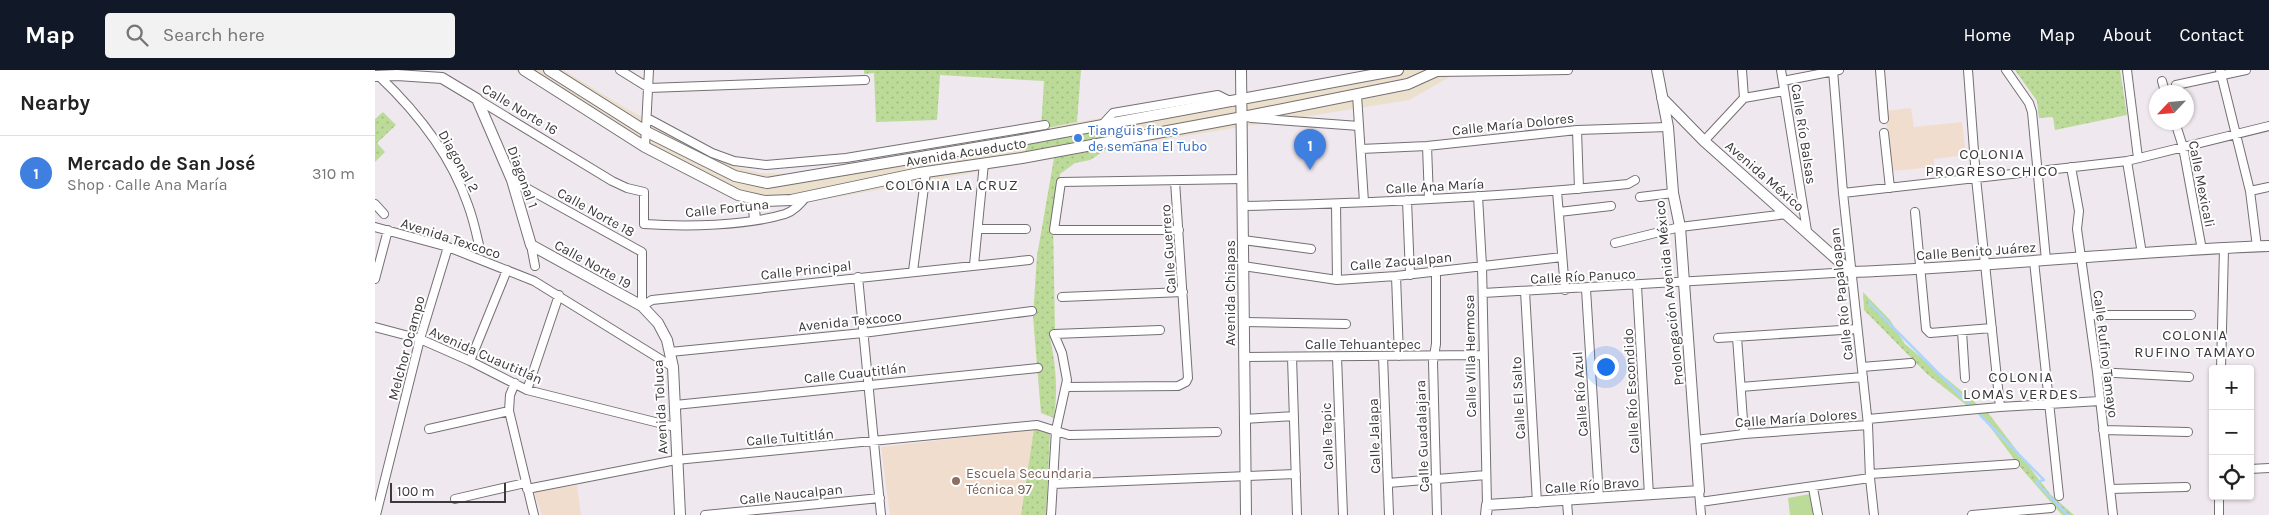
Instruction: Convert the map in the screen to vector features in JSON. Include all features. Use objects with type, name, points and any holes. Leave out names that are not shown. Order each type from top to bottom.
[{"type":"street","name":"Avenida Acueducto","points":[[524,70],[645,147],[738,195],[765,201],[806,197],[927,172],[1022,158],[1357,95],[1408,84],[1438,71]]},
{"type":"street","name":"Avenida Acueducto","points":[[549,70],[647,132],[735,176],[767,183],[1016,141],[1237,101],[1365,74],[1398,70]]},
{"type":"street","points":[[620,70],[649,88],[865,80]]},
{"type":"street","points":[[645,147],[649,70]]},
{"type":"street","name":"Avenida Chiapas","points":[[1241,70],[1237,101],[1243,117],[1246,515]]},
{"type":"street","points":[[1438,71],[1568,70]]},
{"type":"street","name":"Prolongación Avenida México","points":[[1657,70],[1668,127],[1673,192],[1685,283],[1701,515]]},
{"type":"street","points":[[1742,70],[1744,98]]},
{"type":"street","name":"Calle Río Balsas","points":[[1781,70],[1807,231]]},
{"type":"street","points":[[1783,81],[1835,70]]},
{"type":"street","name":"Calle Río Papaloapan","points":[[1835,70],[1843,194],[1868,422],[1874,515]]},
{"type":"street","points":[[1880,70],[1884,119]]},
{"type":"street","points":[[1968,70],[1976,178],[2000,407]]},
{"type":"street","points":[[2006,70],[2029,103],[2046,260]]},
{"type":"street","points":[[2127,70],[2138,158]]},
{"type":"street","points":[[2176,85],[2221,73],[2246,70]]},
{"type":"street","points":[[2221,73],[2250,192],[2257,246]]},
{"type":"street","name":"Calle Norte 16","points":[[377,76],[397,75],[442,78],[613,181],[627,188],[644,192],[644,224]]},
{"type":"street","name":"Diagonal 2","points":[[377,76],[401,97],[448,161],[468,204],[479,245]]},
{"type":"street","points":[[2161,81],[2162,85]]},
{"type":"street","points":[[1704,141],[1744,98],[1785,91]]},
{"type":"street","points":[[1357,95],[1364,202]]},
{"type":"street","name":"Avenida México","points":[[1662,98],[1704,141],[1851,272]]},
{"type":"street","name":"Diagonal 1","points":[[477,99],[512,180],[531,245],[535,266]]},
{"type":"street","points":[[1243,117],[1359,126]]},
{"type":"street","name":"Avenida Acueducto","points":[[647,118],[712,152],[734,161],[766,165],[846,158],[1045,125]]},
{"type":"street","points":[[1843,194],[2127,161],[2269,126]]},
{"type":"street","name":"Calle María Dolores","points":[[1361,149],[1427,146],[1577,130],[1668,127]]},
{"type":"street","points":[[1577,130],[1579,189]]},
{"type":"street","name":"Calle Mexicali","points":[[2178,130],[2183,147],[2202,250]]},
{"type":"street","points":[[1884,133],[1891,188]]},
{"type":"street","points":[[1427,146],[1429,199]]},
{"type":"street","points":[[2127,161],[2141,254]]},
{"type":"street","points":[[973,265],[984,163]]},
{"type":"street","name":"Calle Rufino Tamayo","points":[[2071,167],[2079,210],[2077,224],[2080,256],[2097,372],[2113,515]]},
{"type":"street","points":[[913,271],[927,172]]},
{"type":"street","points":[[1179,230],[1054,230],[1061,182],[1243,179]]},
{"type":"street","name":"Calle Norte 18","points":[[512,180],[642,252],[642,306]]},
{"type":"street","name":"Calle Guerrero","points":[[1067,387],[1178,386],[1186,382],[1189,372],[1175,181]]},
{"type":"street","name":"Calle Ana María","points":[[1243,206],[1337,204],[1478,196],[1579,189],[1632,182]]},
{"type":"street","points":[[2250,192],[2269,187]]},
{"type":"street","points":[[1557,191],[1565,290]]},
{"type":"street","points":[[1641,197],[1673,192]]},
{"type":"street","name":"Calle Villa Hermosa","points":[[1478,196],[1483,293],[1487,510]]},
{"type":"street","name":"Calle Fortuna","points":[[644,224],[701,226],[787,214],[806,197]]},
{"type":"street","points":[[753,199],[755,219]]},
{"type":"street","points":[[1407,200],[1410,275]]},
{"type":"street","points":[[375,204],[384,214]]},
{"type":"street","points":[[1337,204],[1337,280]]},
{"type":"street","points":[[1559,212],[1611,206]]},
{"type":"street","points":[[1915,212],[1927,331],[1930,333],[1992,328]]},
{"type":"street","points":[[1615,243],[1679,227],[1787,214]]},
{"type":"street","name":"Avenida Texcoco","points":[[375,227],[448,247],[534,281],[673,367]]},
{"type":"street","points":[[978,230],[1026,229]]},
{"type":"street","points":[[375,279],[388,230]]},
{"type":"street","points":[[1243,240],[1311,250]]},
{"type":"street","name":"Calle Norte 19","points":[[531,245],[642,306]]},
{"type":"street","name":"Calle Benito Juárez","points":[[1685,283],[1851,272],[1920,270],[2080,256],[2269,246]]},
{"type":"street","name":"Melchor Ocampo","points":[[376,515],[420,339],[448,247]]},
{"type":"street","points":[[2221,365],[2224,249]]},
{"type":"street","name":"Calle Zacualpan","points":[[1243,266],[1337,280],[1410,275],[1562,257]]},
{"type":"street","name":"Calle Principal","points":[[642,306],[652,300],[1029,260]]},
{"type":"street","points":[[2034,261],[2059,496]]},
{"type":"street","points":[[470,361],[507,270]]},
{"type":"street","name":"Calle Guadalajara","points":[[1436,271],[1433,368],[1437,515]]},
{"type":"street","points":[[1396,276],[1399,356]]},
{"type":"street","points":[[858,277],[881,515]]},
{"type":"street","name":"Calle Río Panuco","points":[[1483,293],[1685,283]]},
{"type":"street","name":"Calle Río Escondido","points":[[1637,286],[1649,495]]},
{"type":"street","name":"Calle Río Azul","points":[[1586,289],[1599,498]]},
{"type":"street","name":"Calle El Salto","points":[[1525,291],[1537,503]]},
{"type":"street","points":[[1062,298],[1183,292]]},
{"type":"street","points":[[527,390],[559,295]]},
{"type":"street","name":"Avenida Toluca","points":[[642,306],[658,323],[670,352],[673,367],[680,515]]},
{"type":"street","name":"Avenida Texcoco","points":[[670,352],[863,333],[1033,311]]},
{"type":"street","points":[[2089,315],[2191,315]]},
{"type":"street","points":[[1244,322],[1346,324]]},
{"type":"street","name":"Avenida Cuautitlán","points":[[375,327],[420,339],[470,361],[527,390],[675,426]]},
{"type":"street","points":[[1718,338],[1857,329]]},
{"type":"street","points":[[1051,515],[1056,430],[1067,387],[1062,353],[1054,334],[1160,330]]},
{"type":"street","points":[[1962,330],[1965,378]]},
{"type":"street","points":[[1737,337],[1744,434]]},
{"type":"street","name":"Calle Tehuantepec","points":[[1244,357],[1483,355]]},
{"type":"street","name":"Calle Tepic","points":[[1337,356],[1343,515]]},
{"type":"street","name":"Calle Jalapa","points":[[1383,356],[1389,515]]},
{"type":"street","points":[[1292,357],[1297,515]]},
{"type":"street","points":[[1862,367],[1911,363]]},
{"type":"street","name":"Calle Cuautitlán","points":[[675,406],[869,384],[1038,368]]},
{"type":"street","points":[[2097,372],[2189,377]]},
{"type":"street","points":[[1741,387],[1863,377]]},
{"type":"street","points":[[515,383],[510,395],[509,411],[534,515]]},
{"type":"street","name":"Calle María Dolores","points":[[1696,440],[2000,407],[2100,401]]},
{"type":"street","points":[[429,429],[509,411]]},
{"type":"street","points":[[1245,419],[1294,416]]},
{"type":"street","name":"Calle Tultitlán","points":[[455,499],[676,460],[1037,425],[1069,434],[1217,432]]},
{"type":"street","points":[[2103,430],[2189,432]]},
{"type":"street","points":[[1700,502],[1813,488],[1870,476],[2015,464]]},
{"type":"street","points":[[2254,469],[2269,468]]},
{"type":"street","points":[[1053,484],[1296,474]]},
{"type":"street","points":[[1388,483],[1486,475]]},
{"type":"street","points":[[2110,489],[2186,487]]},
{"type":"street","points":[[1813,488],[1817,515]]},
{"type":"street","name":"Calle Río Bravo","points":[[1487,510],[1537,503],[1699,492]]},
{"type":"street","name":"Calle Naucalpan","points":[[705,515],[880,498]]},
{"type":"street","points":[[2219,500],[2219,515]]},
{"type":"street","points":[[1567,501],[1568,515]]},
{"type":"street","points":[[1972,515],[2051,508]]},
{"type":"shaded area","name":"Tianguis fines de semana El Tubo","points":[[515,70],[563,70],[629,110],[736,167],[760,173],[790,174],[1368,70],[1462,70],[1409,100],[1109,148],[799,204],[763,205],[657,158]]},
{"type":"shaded area","points":[[1911,108],[1914,127],[1962,122],[1966,155],[1934,159],[1934,167],[1892,171],[1885,111]]},
{"type":"shaded area","name":"Escuela Secundaria Técnica 97","points":[[1034,429],[1021,515],[890,515],[881,447]]},
{"type":"shaded area","points":[[577,485],[581,515],[542,515],[534,492]]},
{"type":"green space","points":[[864,70],[1081,70],[1077,122],[1041,129],[1044,81],[940,75],[937,120],[876,122],[874,73],[864,74]]},
{"type":"green space","points":[[2015,70],[2120,70],[2127,115],[2055,130],[2053,117],[2039,118],[2037,101]]},
{"type":"green space","points":[[383,112],[396,125],[377,143],[385,152],[375,162],[375,119]]},
{"type":"green space","points":[[1103,131],[1104,137],[1026,151],[1024,145]]},
{"type":"green space","points":[[1109,148],[1090,160],[1075,163],[1060,174],[1053,223],[1055,330],[1050,338],[1056,378],[1054,418],[1041,413],[1033,317],[1037,256],[1054,158]]},
{"type":"green space","points":[[1863,292],[1890,320],[1905,344],[1989,414],[2051,495],[2074,515],[2062,515],[2020,467],[1984,419],[1927,374],[1864,310]]},
{"type":"green space","points":[[1034,429],[1050,434],[1046,515],[1021,515]]},
{"type":"green space","points":[[1810,494],[1813,515],[1790,515],[1788,498]]},
{"type":"waterway","points":[[1869,303],[1969,404]]},
{"type":"waterway","points":[[1980,415],[2044,480],[2036,482],[2068,515]]},
{"type":"place","name":"Tianguis fines de semana El Tubo","points":[[1078,138]]},
{"type":"place","name":"Mercado de San José","points":[[1310,170]]},
{"type":"place","name":"Escuela Secundaria Técnica 97","points":[[956,481]]},
{"type":"district","name":"COLONIA PROGRESO CHICO","points":[[1992,162]]},
{"type":"district","name":"COLONIA LA CRUZ","points":[[952,185]]},
{"type":"district","name":"COLONIA RUFINO TAMAYO","points":[[2195,344]]},
{"type":"district","name":"COLONIA LOMAS VERDES","points":[[2021,386]]}]
